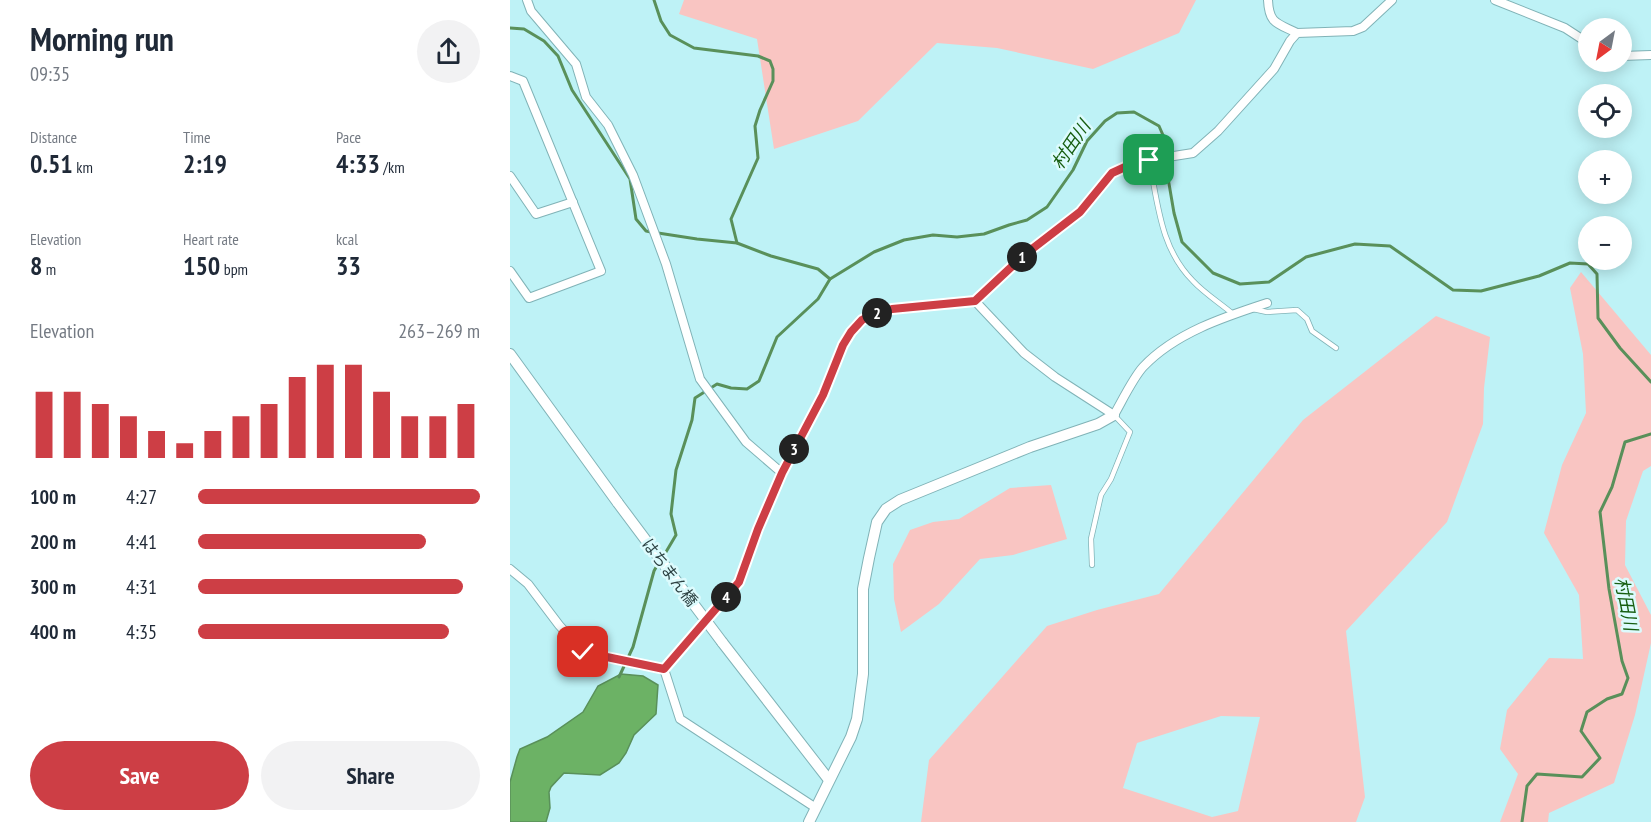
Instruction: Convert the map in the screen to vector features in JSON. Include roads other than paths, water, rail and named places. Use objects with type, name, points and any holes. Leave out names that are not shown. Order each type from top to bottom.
[{"type":"street","points":[[527,0],[531,11],[576,64],[586,97],[608,125],[633,174],[666,264],[700,379],[746,442],[782,473]]},
{"type":"street","points":[[1268,0],[1269,15],[1275,22],[1297,33],[1353,31],[1363,27],[1392,0]]},
{"type":"street","points":[[1497,0],[1565,28],[1578,37]]},
{"type":"street","points":[[664,669],[739,582],[782,473],[823,395],[843,345],[862,320],[873,314],[892,309],[975,301],[1023,256],[1080,212],[1112,173],[1136,162],[1193,153],[1218,131],[1274,69],[1297,33]]},
{"type":"street","points":[[1632,56],[1651,55]]},
{"type":"street","points":[[510,76],[523,81],[601,271],[529,298],[510,271]]},
{"type":"street","points":[[510,176],[536,214],[573,202]]},
{"type":"street","points":[[975,301],[1024,353],[1055,377],[1114,415]]},
{"type":"street","points":[[809,822],[857,719],[863,674],[863,589],[873,536],[886,509],[900,500],[1030,447],[1098,424],[1114,415],[1142,368],[1166,346],[1233,314],[1267,303]]},
{"type":"street","name":"はちまん橋","points":[[510,354],[722,642],[829,780]]},
{"type":"street","points":[[510,569],[528,584],[583,652],[664,669]]},
{"type":"street","points":[[664,669],[680,719],[816,808]]},
{"type":"lane","points":[[1149,160],[1163,233],[1173,255],[1192,281],[1233,314]]},
{"type":"lane","points":[[1251,308],[1268,312],[1297,310],[1307,319],[1312,331],[1336,348]]},
{"type":"lane","points":[[1092,565],[1091,539],[1101,495],[1111,479],[1130,432],[1114,415]]},
{"type":"waterway","name":"村田川","points":[[654,0],[661,21],[670,35],[694,48],[758,56],[770,61],[773,69],[773,81],[755,126],[758,158],[731,219],[737,243]]},
{"type":"waterway","points":[[510,28],[524,29],[544,41],[558,56],[572,90],[630,179],[636,219],[646,231],[651,232]]},
{"type":"waterway","name":"村田川","points":[[663,557],[676,535],[671,514],[676,470],[692,420],[695,398],[717,384],[747,389],[759,381],[777,337],[818,299],[830,279],[874,252],[904,240],[933,235],[957,237],[984,234],[1027,220],[1047,207],[1073,170],[1087,141],[1105,121],[1117,113],[1134,112],[1159,126],[1166,142],[1167,172],[1182,242],[1213,273],[1240,284],[1269,282],[1306,257],[1355,244],[1390,246],[1453,290],[1481,291],[1539,276],[1570,263],[1588,264],[1597,274],[1598,318],[1620,348],[1651,382]]},
{"type":"waterway","name":"村田川","points":[[658,233],[737,243],[771,256],[818,269],[830,279]]},
{"type":"waterway","name":"村田川","points":[[1522,822],[1527,786],[1537,774],[1582,777],[1600,758],[1581,731],[1587,712],[1607,699],[1622,694],[1628,678],[1622,661],[1609,589],[1600,512],[1612,487],[1625,442],[1651,434]]},
{"type":"waterway","points":[[619,677],[633,647],[654,571],[659,562]]}]
